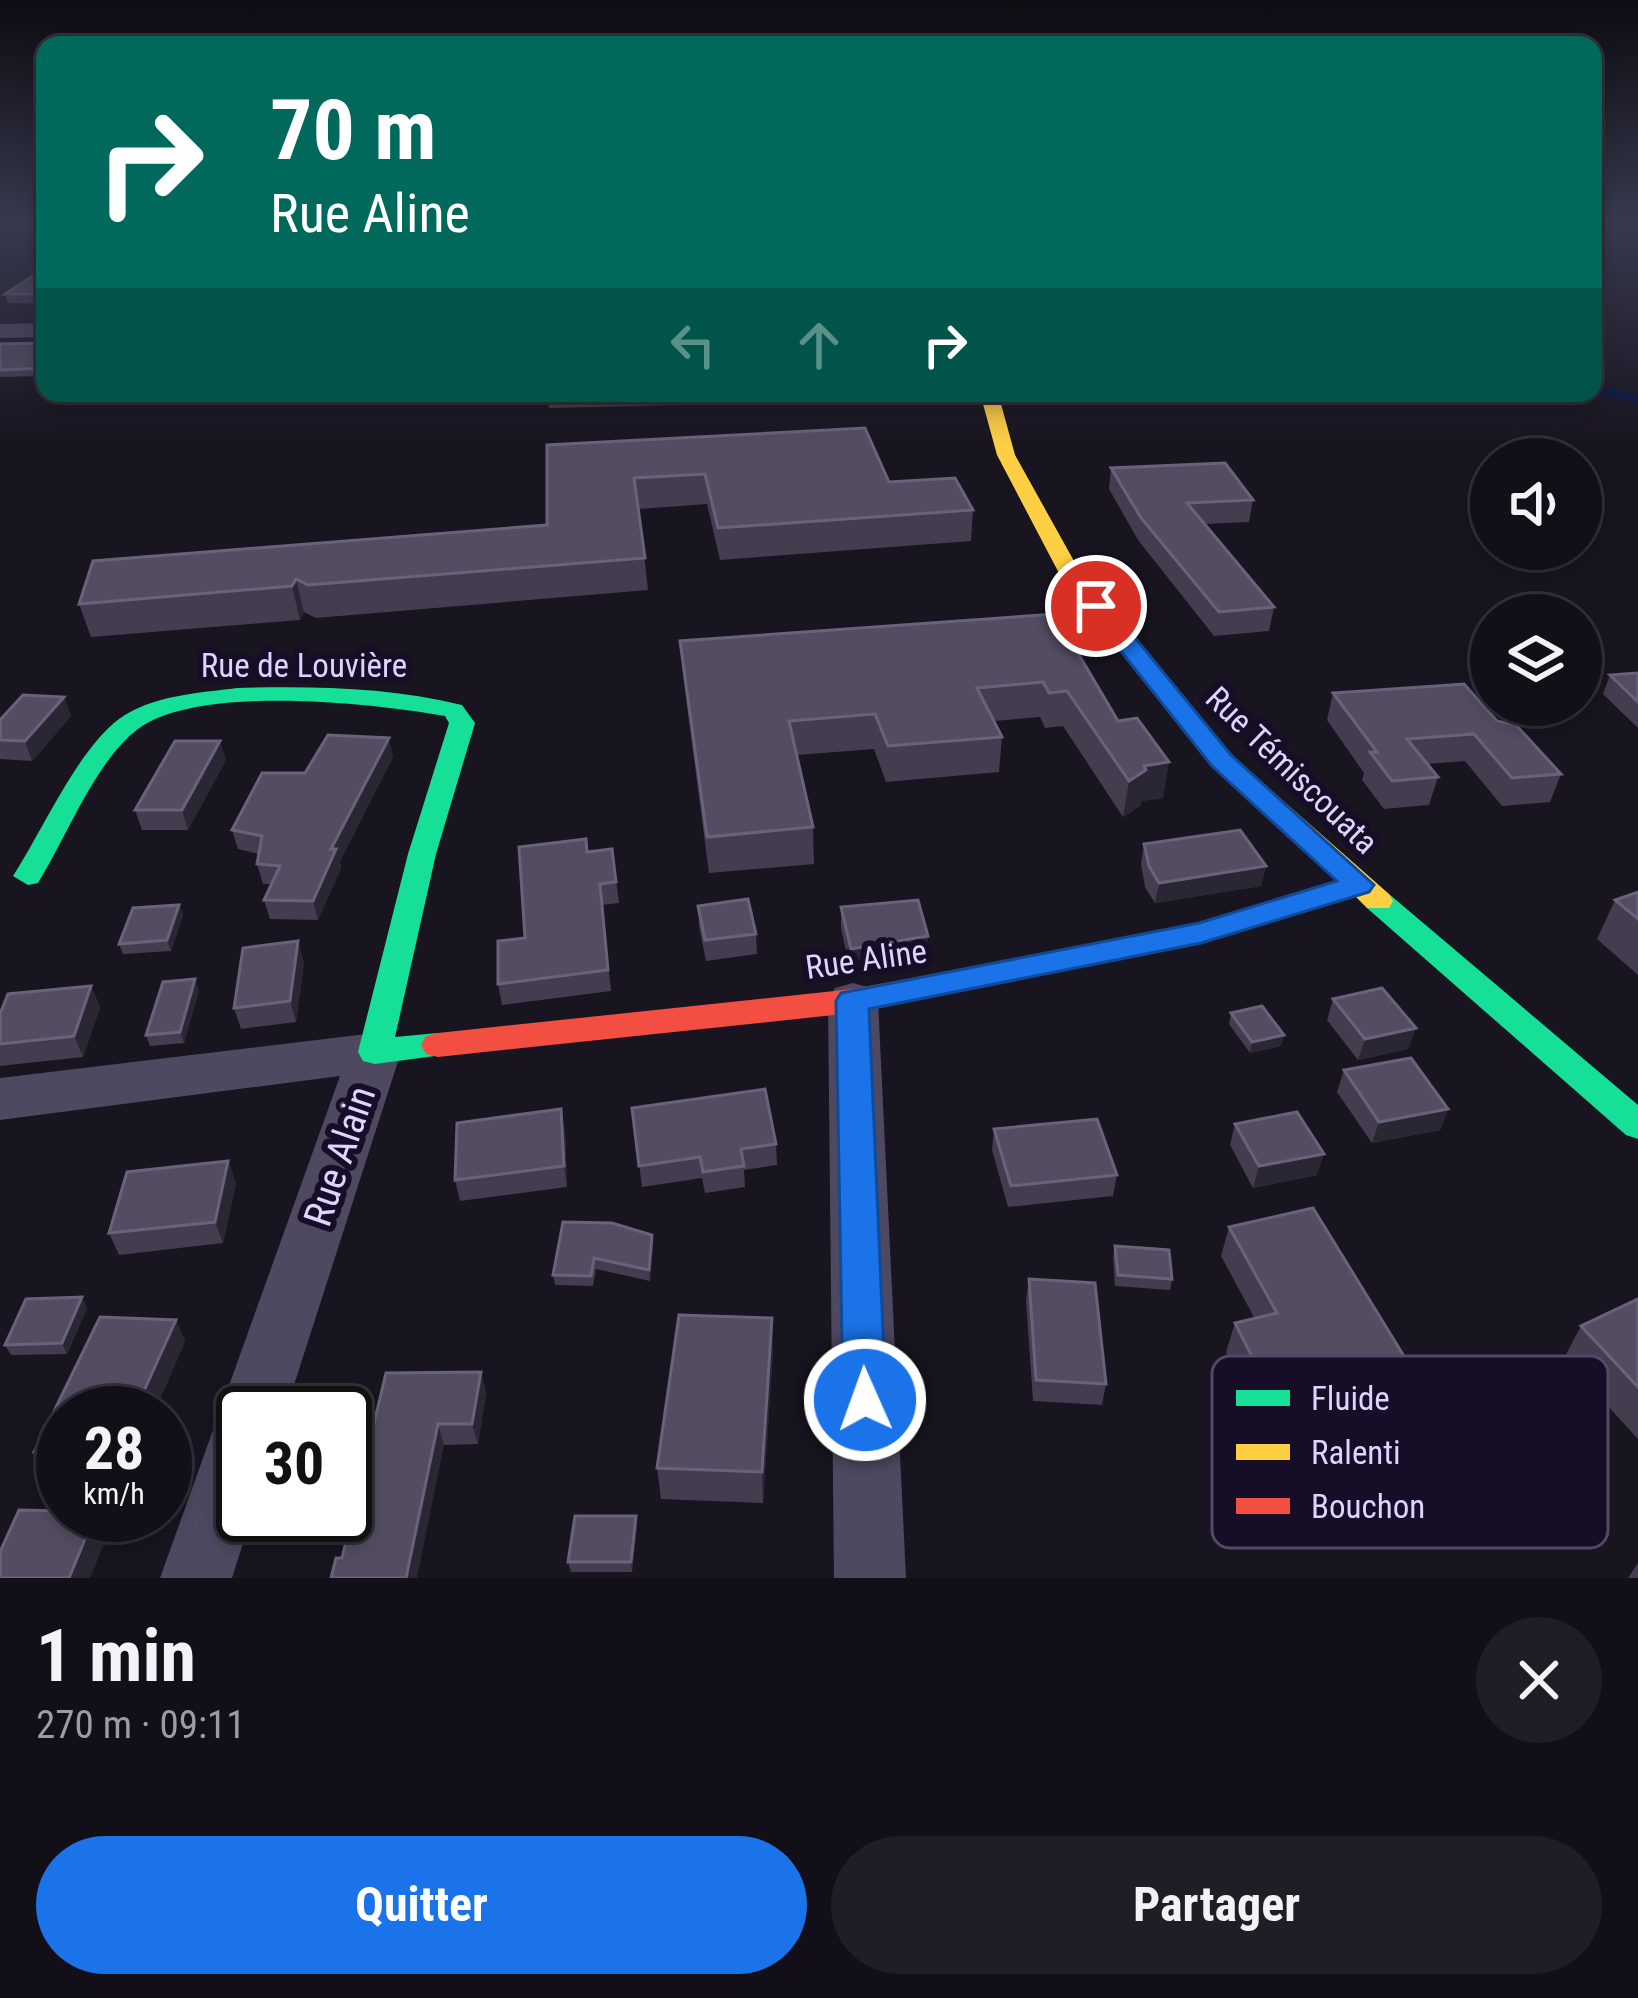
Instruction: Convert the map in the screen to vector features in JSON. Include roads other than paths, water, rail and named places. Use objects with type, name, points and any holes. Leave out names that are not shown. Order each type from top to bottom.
[{"type":"street","points":[[0,331],[36,330]]},
{"type":"street","name":"Rue Témiscouata","points":[[992,402],[1006,454],[1070,572],[1221,760],[1638,1125]]},
{"type":"street","name":"Rue de Louvière","points":[[28,876],[119,733],[138,715],[158,706],[201,700],[396,698],[453,710],[461,723],[422,854],[375,1052]]},
{"type":"street","name":"Rue Aline","points":[[375,1052],[853,1001],[1201,933],[1359,885]]},
{"type":"street","points":[[853,1001],[870,1578]]},
{"type":"street","name":"Rue Alain","points":[[0,1099],[375,1052],[261,1386]]},
{"type":"street","points":[[196,1578],[216,1519]]},
{"type":"waterway","points":[[1602,390],[1638,399]]}]
